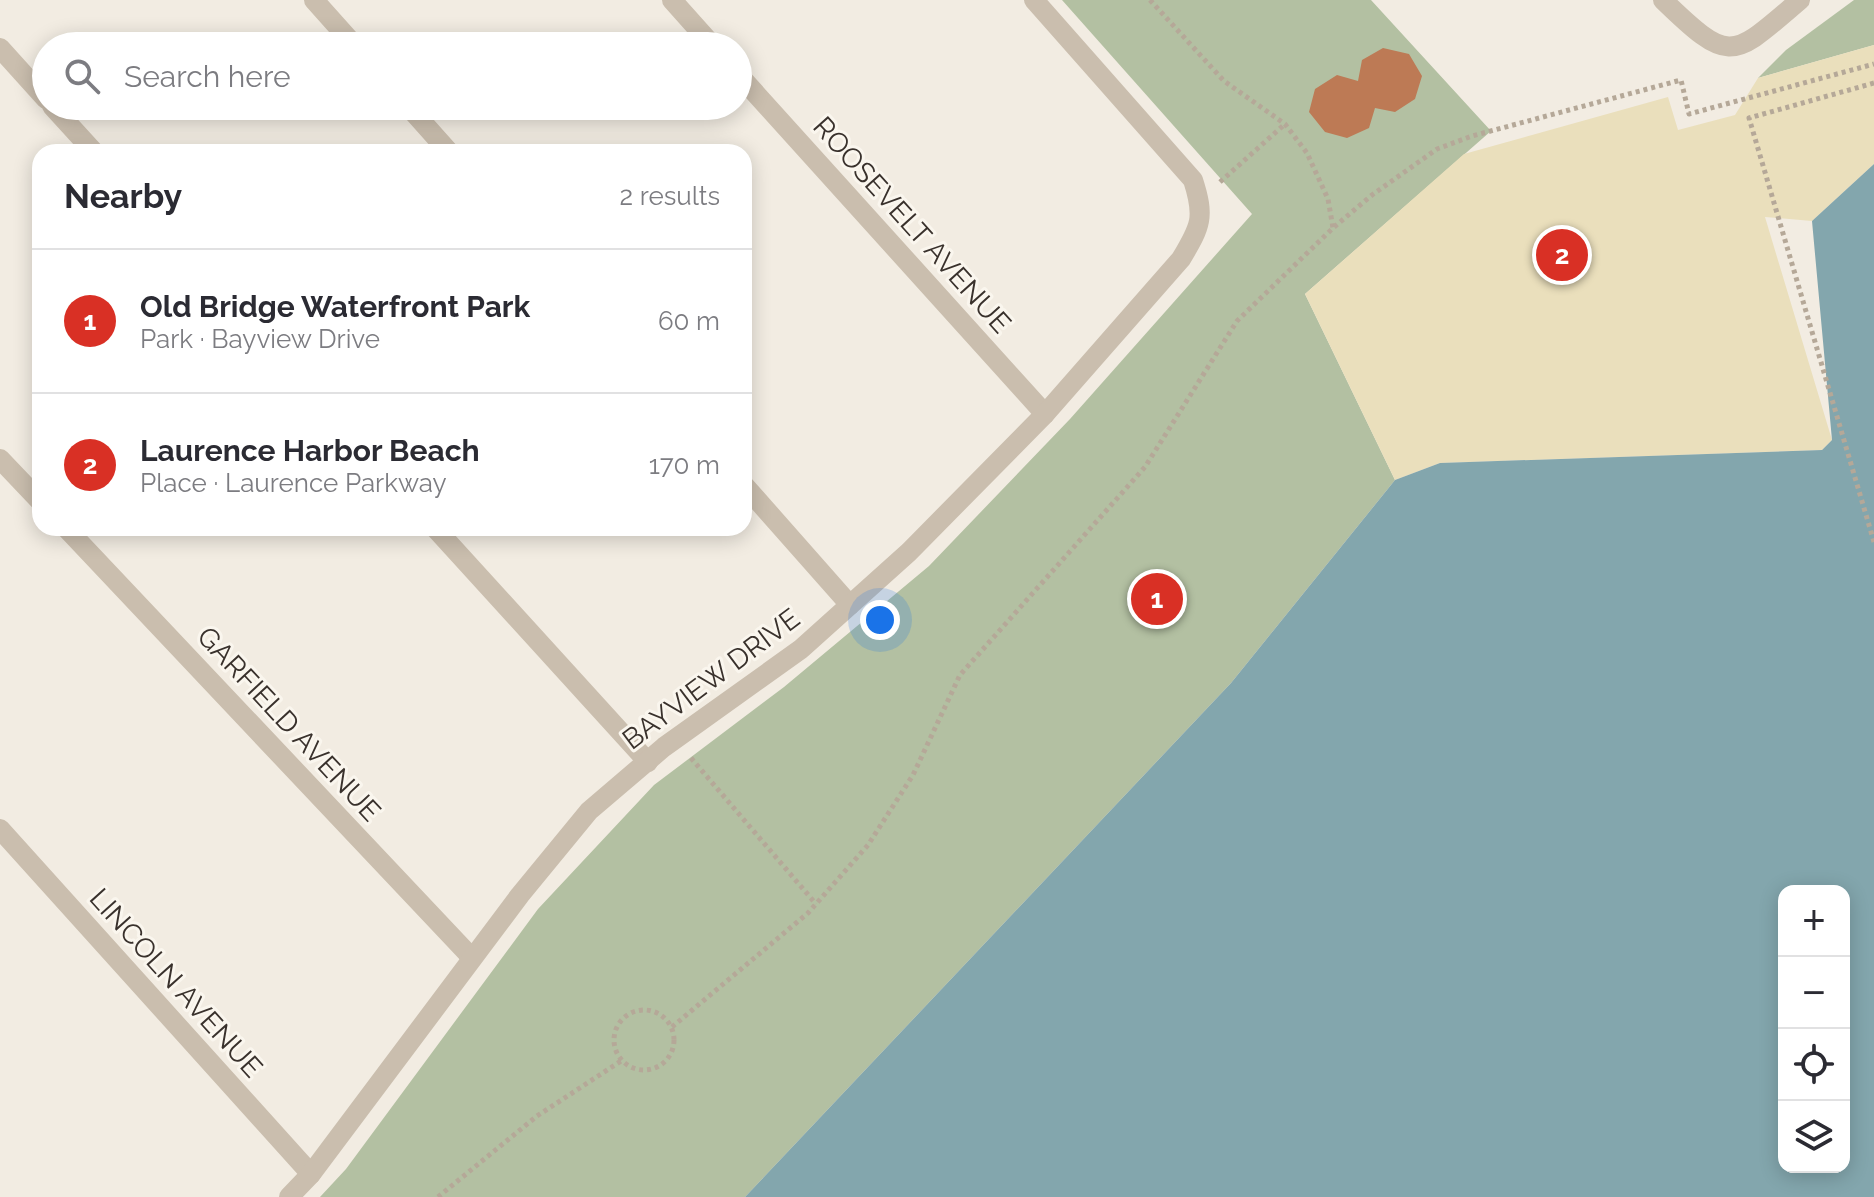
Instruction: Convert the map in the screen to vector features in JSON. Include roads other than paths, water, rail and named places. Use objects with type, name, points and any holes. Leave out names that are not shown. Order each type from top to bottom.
[{"type":"street","points":[[314,0],[343,32]]},
{"type":"street","points":[[672,0],[701,32]]},
{"type":"street","name":"BAYVIEW DRIVE","points":[[289,1197],[311,1174],[472,958],[589,811],[648,762],[801,649],[909,552],[1045,414],[1181,259],[1197,232],[1203,209],[1193,180],[1034,0]]},
{"type":"street","points":[[1663,0],[1700,35],[1722,48],[1750,43],[1800,0]]},
{"type":"street","points":[[0,48],[32,83]]},
{"type":"street","name":"ROOSEVELT AVENUE","points":[[752,90],[1045,414]]},
{"type":"street","points":[[65,120],[87,144]]},
{"type":"street","points":[[420,120],[442,144]]},
{"type":"street","points":[[0,459],[32,493]]},
{"type":"street","points":[[752,494],[850,605]]},
{"type":"street","name":"GARFIELD AVENUE","points":[[74,536],[472,958]]},
{"type":"street","points":[[442,536],[648,762]]},
{"type":"street","name":"LINCOLN AVENUE","points":[[0,829],[311,1174]]},
{"type":"water","points":[[1874,164],[1874,1197],[745,1197],[1231,683],[1395,480],[1440,463],[1822,450],[1832,440],[1812,221]]},
{"type":"place","name":"Laurence Harbor Beach","points":[[1562,255]]},
{"type":"place","name":"Old Bridge Waterfront Park","points":[[1157,599]]}]
